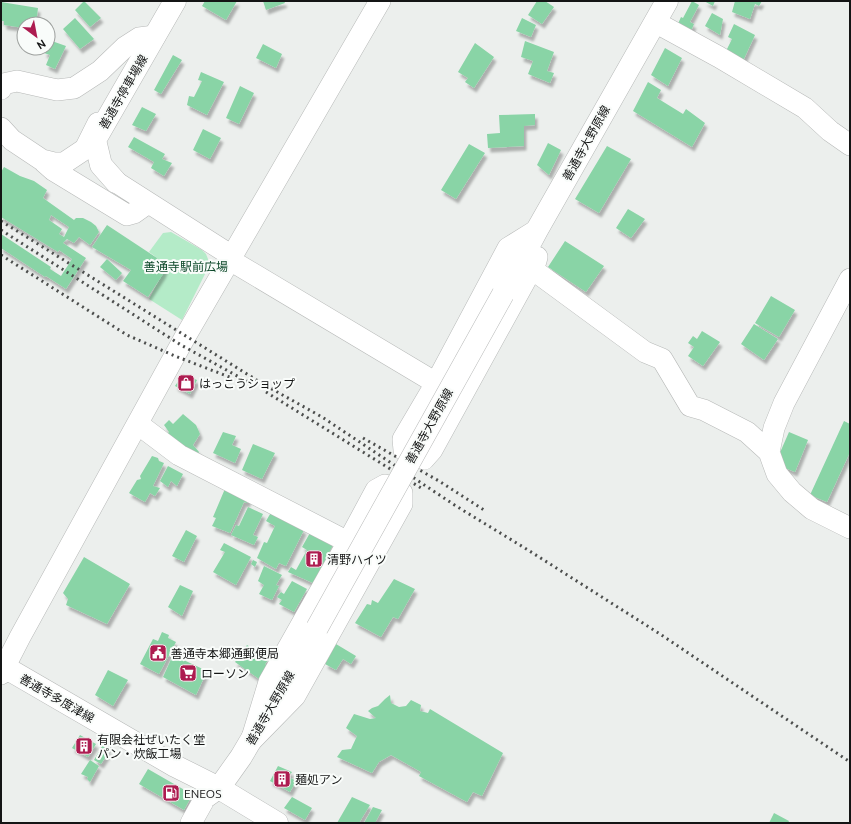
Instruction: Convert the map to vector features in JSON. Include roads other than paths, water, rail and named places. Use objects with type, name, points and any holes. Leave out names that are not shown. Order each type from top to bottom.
[{"type":"main road","name":"善通寺停車場線","points":[[116,182],[101,165],[95,140],[175,1]]},
{"type":"main road","name":"善通寺大野原線","points":[[218,788],[251,741],[317,628],[503,294],[537,230],[667,1]]},
{"type":"main road","name":"善通寺多度津線","points":[[2,669],[175,766],[218,788]]},
{"type":"main road","points":[[218,788],[277,823]]},
{"type":"street","points":[[2,669],[231,258],[380,1]]},
{"type":"street","points":[[655,22],[719,57],[805,108],[830,131],[850,145]]},
{"type":"street","points":[[2,85],[17,81],[57,90],[74,88],[100,71],[125,47],[139,38],[155,36]]},
{"type":"street","points":[[111,60],[124,61],[133,74]]},
{"type":"street","points":[[42,160],[54,163],[64,163],[69,161],[85,149],[99,122],[109,116]]},
{"type":"street","points":[[1,128],[12,140],[42,160],[53,170],[127,215],[134,213],[148,203]]},
{"type":"street","points":[[116,182],[231,258],[436,383]]},
{"type":"street","points":[[537,230],[536,261],[432,450],[424,459],[404,450],[403,440],[436,383],[508,248],[537,230]]},
{"type":"street","points":[[532,268],[645,352],[662,359],[690,406],[704,410],[747,432],[769,452],[777,474],[792,492],[812,509],[850,528]]},
{"type":"street","points":[[769,452],[774,428],[784,403],[850,279]]},
{"type":"street","points":[[138,424],[179,455],[348,542]]},
{"type":"street","points":[[385,485],[402,493],[402,504],[295,696],[251,741],[269,682],[376,490],[385,485]]},
{"type":"street","points":[[191,823],[205,798],[218,788]]},
{"type":"railway","points":[[1,221],[263,384],[322,417],[456,506],[660,634],[850,762]]},
{"type":"railway","points":[[1,230],[181,345],[250,383]]},
{"type":"railway","points":[[1,255],[127,335],[175,356],[232,378]]},
{"type":"railway","points":[[266,392],[421,488]]},
{"type":"railway","points":[[363,438],[439,481],[484,510]]},
{"type":"place","name":"はっこうショップ","points":[[186,383]]},
{"type":"place","name":"清野ハイツ","points":[[314,559]]},
{"type":"place","name":"善通寺本郷通郵便局","points":[[158,653]]},
{"type":"place","name":"ローソン","points":[[188,673]]},
{"type":"place","name":"有限会社ぜいたく堂 パン・炊飯工場","points":[[84,746]]},
{"type":"place","name":"麺処アン","points":[[282,779]]},
{"type":"place","name":"ENEOS","points":[[171,793]]},
{"type":"park label","name":"善通寺駅前広場","points":[[186,266]]}]
